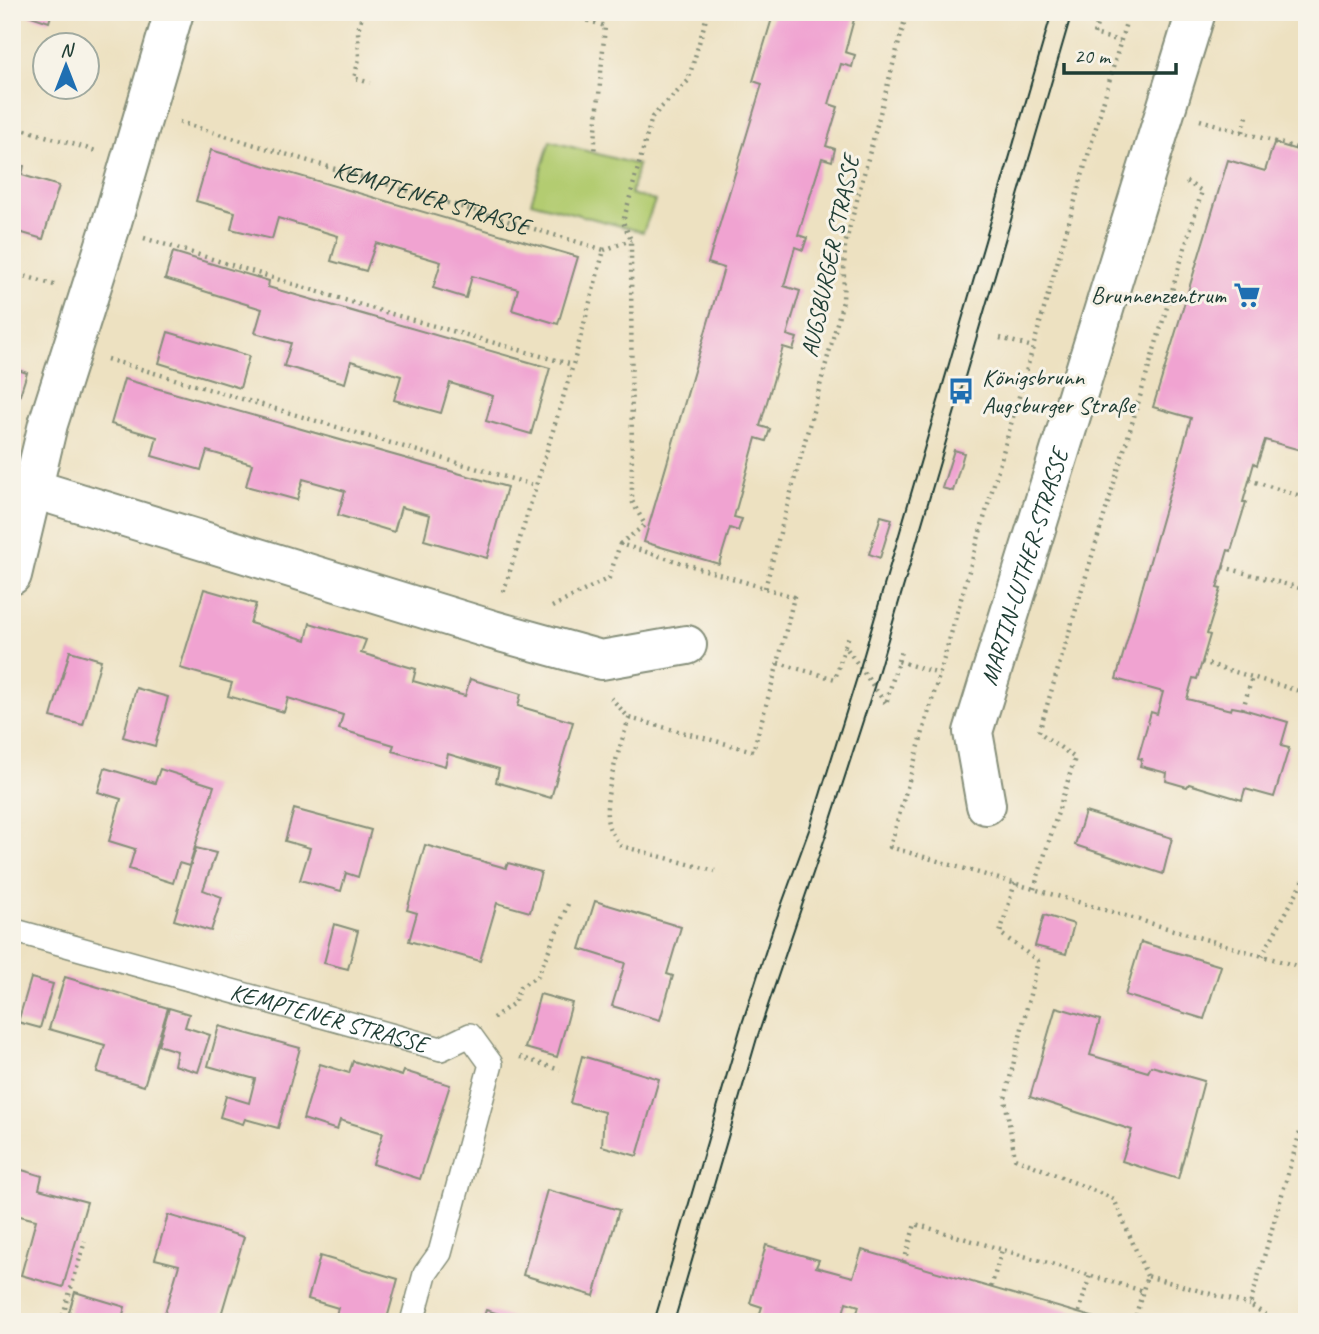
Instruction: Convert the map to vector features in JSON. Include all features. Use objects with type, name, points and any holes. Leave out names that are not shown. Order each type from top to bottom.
[{"type":"street","points":[[12,575],[48,424],[110,229],[174,12]]},
{"type":"street","name":"MARTIN-LUTHER-STRASSE","points":[[986,805],[973,732],[1196,12]]},
{"type":"street","points":[[34,489],[148,526],[601,660],[687,645]]},
{"type":"lane","name":"KEMPTENER STRASSE","points":[[12,930],[441,1049],[470,1035]]},
{"type":"lane","points":[[412,1322],[425,1274],[440,1252],[491,1064],[470,1035]]},
{"type":"path","points":[[363,12],[358,30],[359,59],[354,78],[370,83]]},
{"type":"path","points":[[561,12],[605,26],[594,153]]},
{"type":"path","points":[[542,612],[609,578],[620,544],[645,525],[632,500],[631,240],[622,222],[652,117],[688,81],[708,12]]},
{"type":"path","name":"AUGSBURGER STRASSE","points":[[765,588],[843,301],[845,245],[907,12]]},
{"type":"path","points":[[1101,12],[1094,34],[1120,41]]},
{"type":"path","points":[[1129,12],[890,847],[1307,969]]},
{"type":"path","points":[[1166,110],[1307,151]]},
{"type":"path","name":"KEMPTENER STRASSE","points":[[145,111],[604,250]]},
{"type":"path","points":[[1243,132],[1247,116]]},
{"type":"path","points":[[12,126],[130,163]]},
{"type":"path","points":[[1034,889],[1075,758],[1040,732],[1202,191],[1182,179]]},
{"type":"path","points":[[110,229],[374,309],[573,365]]},
{"type":"path","points":[[493,630],[573,365],[604,250],[631,240]]},
{"type":"path","points":[[1000,338],[1033,347]]},
{"type":"path","points":[[72,348],[536,486]]},
{"type":"path","points":[[1249,480],[1307,498]]},
{"type":"path","points":[[603,689],[629,719],[753,751],[794,597],[620,544]]},
{"type":"path","points":[[1223,567],[1307,590]]},
{"type":"path","points":[[778,663],[835,679],[850,633]]},
{"type":"path","points":[[845,646],[886,704],[902,648]]},
{"type":"path","points":[[898,661],[939,674]]},
{"type":"path","points":[[1202,662],[1304,693],[1307,674]]},
{"type":"path","points":[[1242,709],[1252,677]]},
{"type":"path","points":[[629,719],[612,776],[607,803],[609,827],[621,846],[715,871]]},
{"type":"path","points":[[1262,956],[1307,874]]},
{"type":"path","points":[[1015,883],[1000,933],[1038,961],[1005,1098],[1015,1157],[1114,1199],[1147,1276],[1134,1322]]},
{"type":"path","points":[[470,1035],[514,1003],[520,987],[538,976],[568,904]]},
{"type":"path","points":[[1250,1305],[1307,1108]]},
{"type":"path","points":[[904,1262],[915,1224],[1143,1291]]},
{"type":"path","points":[[61,1322],[85,1241]]},
{"type":"path","points":[[991,1287],[1002,1250]]},
{"type":"path","points":[[1079,1312],[1090,1275]]},
{"type":"path","points":[[1147,1276],[1250,1305],[1278,1322]]},
{"type":"path","points":[[844,1313],[851,1322]]},
{"type":"green space","points":[[550,141],[638,165],[631,194],[655,201],[643,232],[531,202]]},
{"type":"building","points":[[19,12],[52,12],[49,22]]},
{"type":"building","points":[[774,12],[856,12],[845,52],[855,55],[852,67],[841,64],[829,104],[838,107],[826,146],[835,149],[832,161],[822,158],[798,235],[807,238],[803,250],[795,247],[784,286],[800,291],[787,335],[797,338],[793,350],[783,347],[760,426],[770,429],[766,441],[756,438],[734,517],[742,519],[738,531],[730,528],[719,564],[644,542],[724,268],[708,263],[762,84],[753,81]]},
{"type":"building","points":[[1274,143],[1307,153],[1307,452],[1265,440],[1257,465],[1254,463],[1243,502],[1246,502],[1217,588],[1221,589],[1207,634],[1210,635],[1197,679],[1193,678],[1187,699],[1231,710],[1232,707],[1243,709],[1288,722],[1281,746],[1289,748],[1274,797],[1245,789],[1242,800],[1189,784],[1187,787],[1166,781],[1167,773],[1140,766],[1142,759],[1138,758],[1151,712],[1157,714],[1163,692],[1116,679],[1191,418],[1153,407],[1228,160],[1265,171]]},
{"type":"building","points":[[211,150],[578,257],[558,324],[512,310],[518,289],[472,276],[466,298],[433,288],[441,262],[376,243],[366,271],[331,261],[338,236],[278,218],[272,239],[231,229],[235,212],[196,201]]},
{"type":"building","points":[[12,163],[24,166],[22,175],[59,186],[43,239],[12,230]]},
{"type":"building","points":[[173,252],[269,281],[268,287],[550,368],[531,434],[486,421],[493,396],[450,383],[441,413],[394,400],[401,376],[351,361],[345,383],[284,366],[291,343],[255,333],[262,309],[165,279]]},
{"type":"building","points":[[168,332],[249,356],[240,388],[159,363]]},
{"type":"building","points":[[12,368],[27,373],[19,398],[12,396]]},
{"type":"building","points":[[124,379],[507,487],[487,558],[424,540],[430,515],[401,507],[394,532],[338,515],[345,491],[303,479],[297,500],[246,486],[252,464],[207,451],[201,470],[152,456],[157,437],[111,424]]},
{"type":"building","points":[[954,450],[964,453],[953,491],[942,488]]},
{"type":"building","points":[[881,516],[892,519],[880,558],[869,554]]},
{"type":"building","points":[[204,589],[256,604],[250,623],[306,640],[310,623],[366,640],[361,653],[416,669],[413,681],[465,696],[470,679],[521,694],[518,706],[573,722],[551,798],[496,782],[499,769],[448,754],[445,766],[392,751],[394,745],[339,729],[343,715],[288,698],[284,712],[228,696],[232,683],[180,668]]},
{"type":"building","points":[[70,651],[101,660],[83,725],[51,717]]},
{"type":"building","points":[[136,688],[168,697],[155,746],[123,737]]},
{"type":"building","points":[[105,768],[155,783],[160,769],[214,786],[189,866],[179,863],[173,883],[129,869],[135,849],[109,841],[121,799],[98,792]]},
{"type":"building","points":[[294,809],[371,830],[358,877],[346,873],[341,891],[300,880],[310,848],[285,841]]},
{"type":"building","points":[[1085,812],[1172,838],[1163,874],[1075,845]]},
{"type":"building","points":[[425,845],[506,868],[508,863],[541,872],[530,912],[497,903],[480,961],[409,941],[417,913],[407,910]]},
{"type":"building","points":[[196,848],[216,853],[203,890],[222,897],[211,931],[174,920]]},
{"type":"building","points":[[595,901],[681,927],[667,974],[673,976],[660,1020],[612,1006],[625,963],[580,949]]},
{"type":"building","points":[[1044,915],[1074,924],[1066,954],[1035,946]]},
{"type":"building","points":[[334,924],[358,931],[348,969],[324,963]]},
{"type":"building","points":[[1141,942],[1221,966],[1204,1019],[1125,995]]},
{"type":"building","points":[[65,977],[168,1008],[144,1086],[97,1072],[105,1045],[49,1029]]},
{"type":"building","points":[[31,978],[53,984],[40,1028],[18,1022]]},
{"type":"building","points":[[540,994],[572,1003],[557,1057],[525,1048]]},
{"type":"building","points":[[1056,1007],[1100,1020],[1090,1055],[1148,1072],[1151,1066],[1204,1081],[1178,1179],[1122,1161],[1132,1130],[1030,1097]]},
{"type":"building","points":[[169,1008],[189,1014],[185,1027],[210,1035],[198,1072],[174,1065],[177,1051],[158,1045]]},
{"type":"building","points":[[219,1026],[300,1048],[278,1128],[245,1119],[243,1124],[220,1117],[226,1096],[249,1103],[255,1079],[208,1066]]},
{"type":"building","points":[[582,1056],[659,1079],[637,1156],[602,1146],[604,1112],[570,1103]]},
{"type":"building","points":[[353,1061],[402,1076],[404,1071],[450,1085],[420,1179],[373,1164],[383,1133],[340,1120],[337,1130],[303,1119],[320,1064],[349,1073]]},
{"type":"building","points":[[12,1167],[42,1176],[39,1189],[87,1202],[63,1287],[21,1275],[36,1220],[12,1214]]},
{"type":"building","points":[[547,1190],[619,1210],[594,1296],[523,1275]]},
{"type":"building","points":[[168,1215],[244,1237],[219,1322],[184,1322],[164,1316],[179,1265],[155,1259]]},
{"type":"building","points":[[766,1245],[819,1260],[816,1267],[853,1277],[862,1250],[1109,1322],[877,1322],[877,1319],[857,1313],[859,1306],[846,1302],[841,1322],[757,1322],[762,1307],[750,1303]]},
{"type":"building","points":[[320,1256],[398,1279],[386,1322],[334,1322],[338,1308],[308,1299]]},
{"type":"building","points":[[75,1292],[125,1307],[121,1322],[66,1322]]},
{"type":"building","points":[[486,1310],[522,1321],[482,1322]]},
{"type":"tram line","points":[[654,1322],[740,1030],[809,830],[860,668],[1052,12]]},
{"type":"tram line","points":[[674,1322],[757,1038],[874,687],[1072,12]]},
{"type":"place","name":"Brunnenzentrum","points":[[1247,295]]},
{"type":"place","name":"Königsbrunn Augsburger Straße","points":[[961,391]]}]
